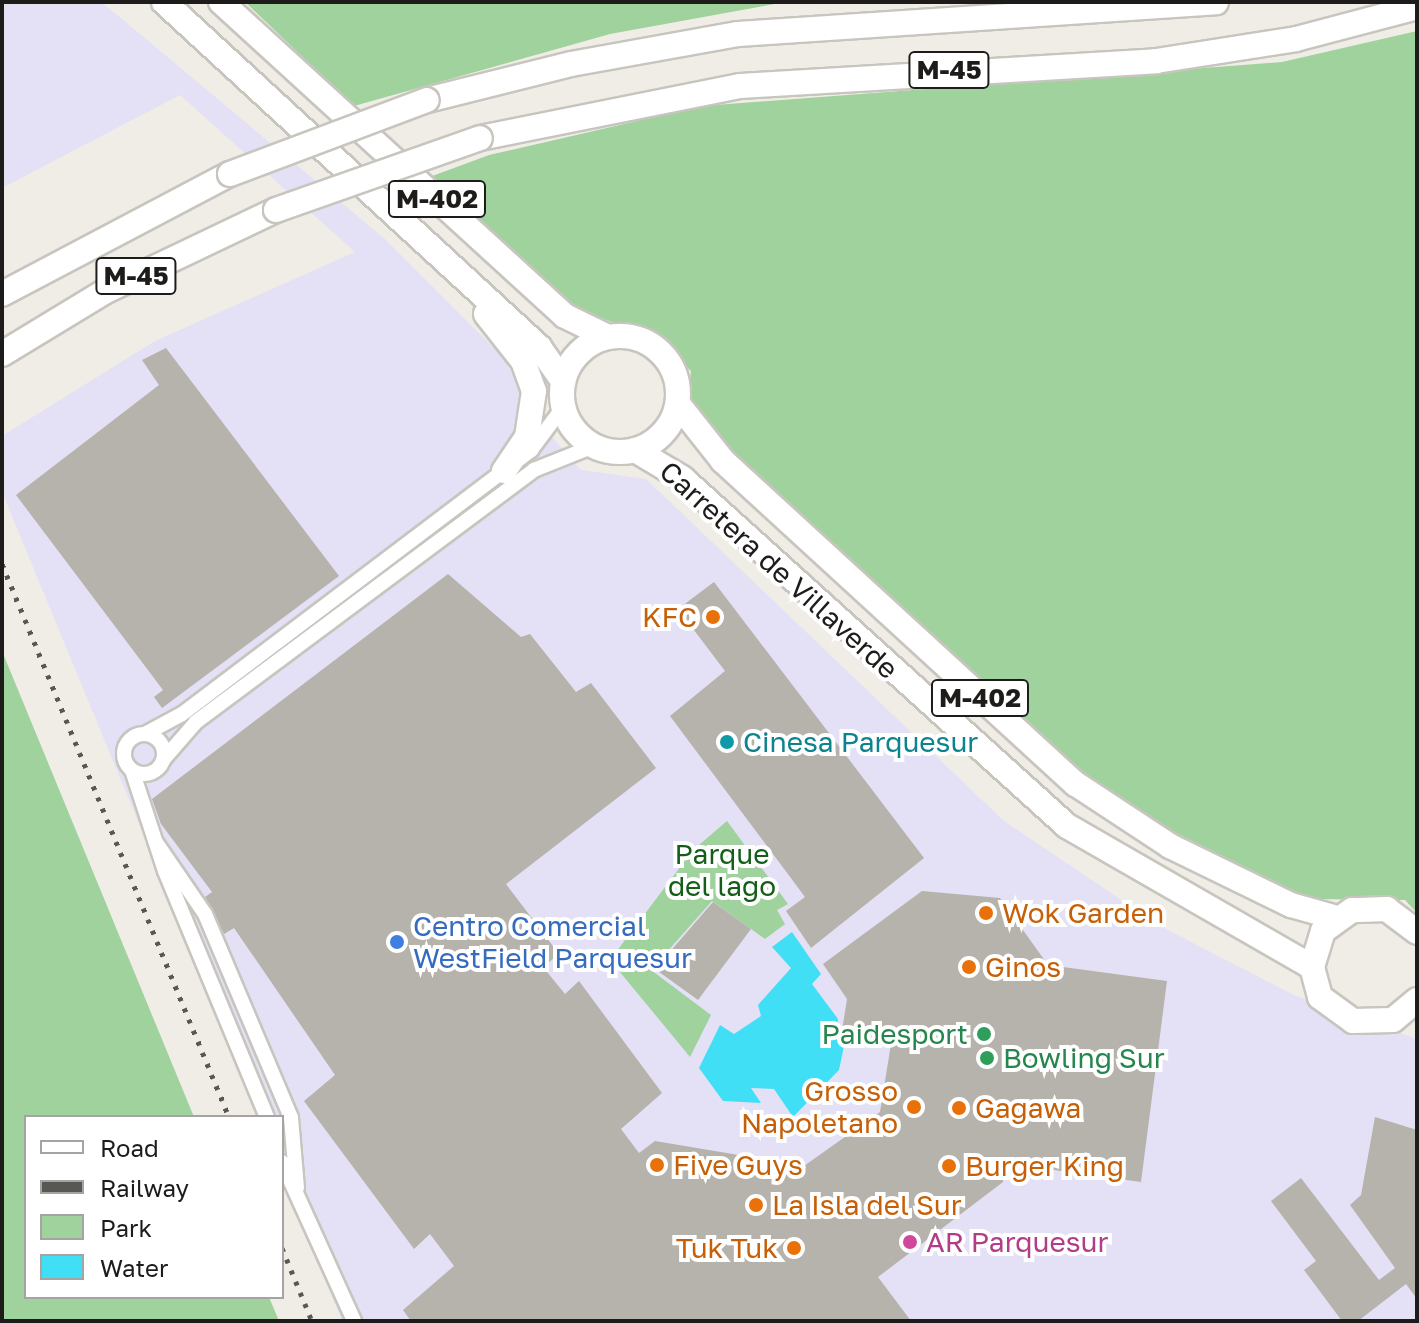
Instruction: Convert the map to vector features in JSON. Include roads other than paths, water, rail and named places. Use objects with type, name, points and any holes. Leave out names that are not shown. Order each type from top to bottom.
[{"type":"highway","name":"M-402","points":[[164,2],[539,347],[563,381]]},
{"type":"highway","name":"M-402","points":[[221,2],[558,310],[608,337],[635,338],[660,352],[675,378],[678,404]]},
{"type":"highway","points":[[878,20],[1004,2]]},
{"type":"highway","name":"M-45","points":[[2,294],[230,174],[427,100],[669,44],[878,20],[1216,2]]},
{"type":"highway","name":"M-45","points":[[2,354],[104,292],[276,210],[480,138],[740,86],[1156,61],[1296,39],[1417,7]]},
{"type":"highway","points":[[1296,39],[1417,23]]},
{"type":"highway","points":[[444,258],[533,382],[530,429],[504,471]]},
{"type":"highway","points":[[594,446],[564,406],[563,381],[578,354],[608,337]]},
{"type":"highway","points":[[635,450],[665,429],[678,404]]},
{"type":"highway","name":"Carretera de Villaverde","points":[[678,404],[723,461],[1076,784],[1170,846],[1291,905],[1337,918]]},
{"type":"highway","name":"M-402","points":[[594,446],[635,450]]},
{"type":"highway","name":"Carretera de Villaverde","points":[[635,450],[690,485],[1067,826],[1312,967]]},
{"type":"highway","points":[[1417,932],[1379,908],[1337,918],[1318,940],[1312,967],[1316,990],[1339,1015],[1371,1024],[1408,1018],[1417,1000]]},
{"type":"street","points":[[266,1115],[155,841],[125,747],[182,714],[537,446],[564,406]]},
{"type":"street","points":[[132,770],[149,773],[196,722],[534,470],[594,446]]},
{"type":"street","points":[[145,734],[159,741],[163,760]]},
{"type":"street","points":[[155,841],[205,914],[291,1118],[297,1188]]},
{"type":"street","points":[[284,1165],[297,1188],[354,1321]]},
{"type":"water","points":[[792,932],[821,974],[812,984],[838,1019],[836,1038],[844,1046],[839,1070],[793,1117],[774,1089],[751,1088],[761,1103],[723,1101],[699,1068],[720,1025],[734,1034],[761,1016],[758,1005],[791,968],[772,947]]},
{"type":"railway","points":[[2,564],[228,1115]]},
{"type":"railway","points":[[284,1253],[312,1321]]},
{"type":"place","name":"KFC","points":[[713,617]]},
{"type":"place","name":"Cinesa Parquesur","points":[[727,742]]},
{"type":"place","name":"Wok Garden","points":[[986,913]]},
{"type":"place","name":"Centro Comercial WestField Parquesur","points":[[397,942]]},
{"type":"place","name":"Ginos","points":[[969,967]]},
{"type":"place","name":"Paidesport","points":[[984,1034]]},
{"type":"place","name":"Bowling Sur","points":[[987,1058]]},
{"type":"place","name":"Grosso Napoletano","points":[[914,1107]]},
{"type":"place","name":"Gagawa","points":[[959,1108]]},
{"type":"place","name":"Five Guys","points":[[657,1165]]},
{"type":"place","name":"Burger King","points":[[949,1166]]},
{"type":"place","name":"La Isla del Sur","points":[[756,1205]]},
{"type":"place","name":"AR Parquesur","points":[[910,1242]]},
{"type":"place","name":"Tuk Tuk","points":[[794,1248]]},
{"type":"park label","name":"Parque del lago","points":[[722,870]]}]
